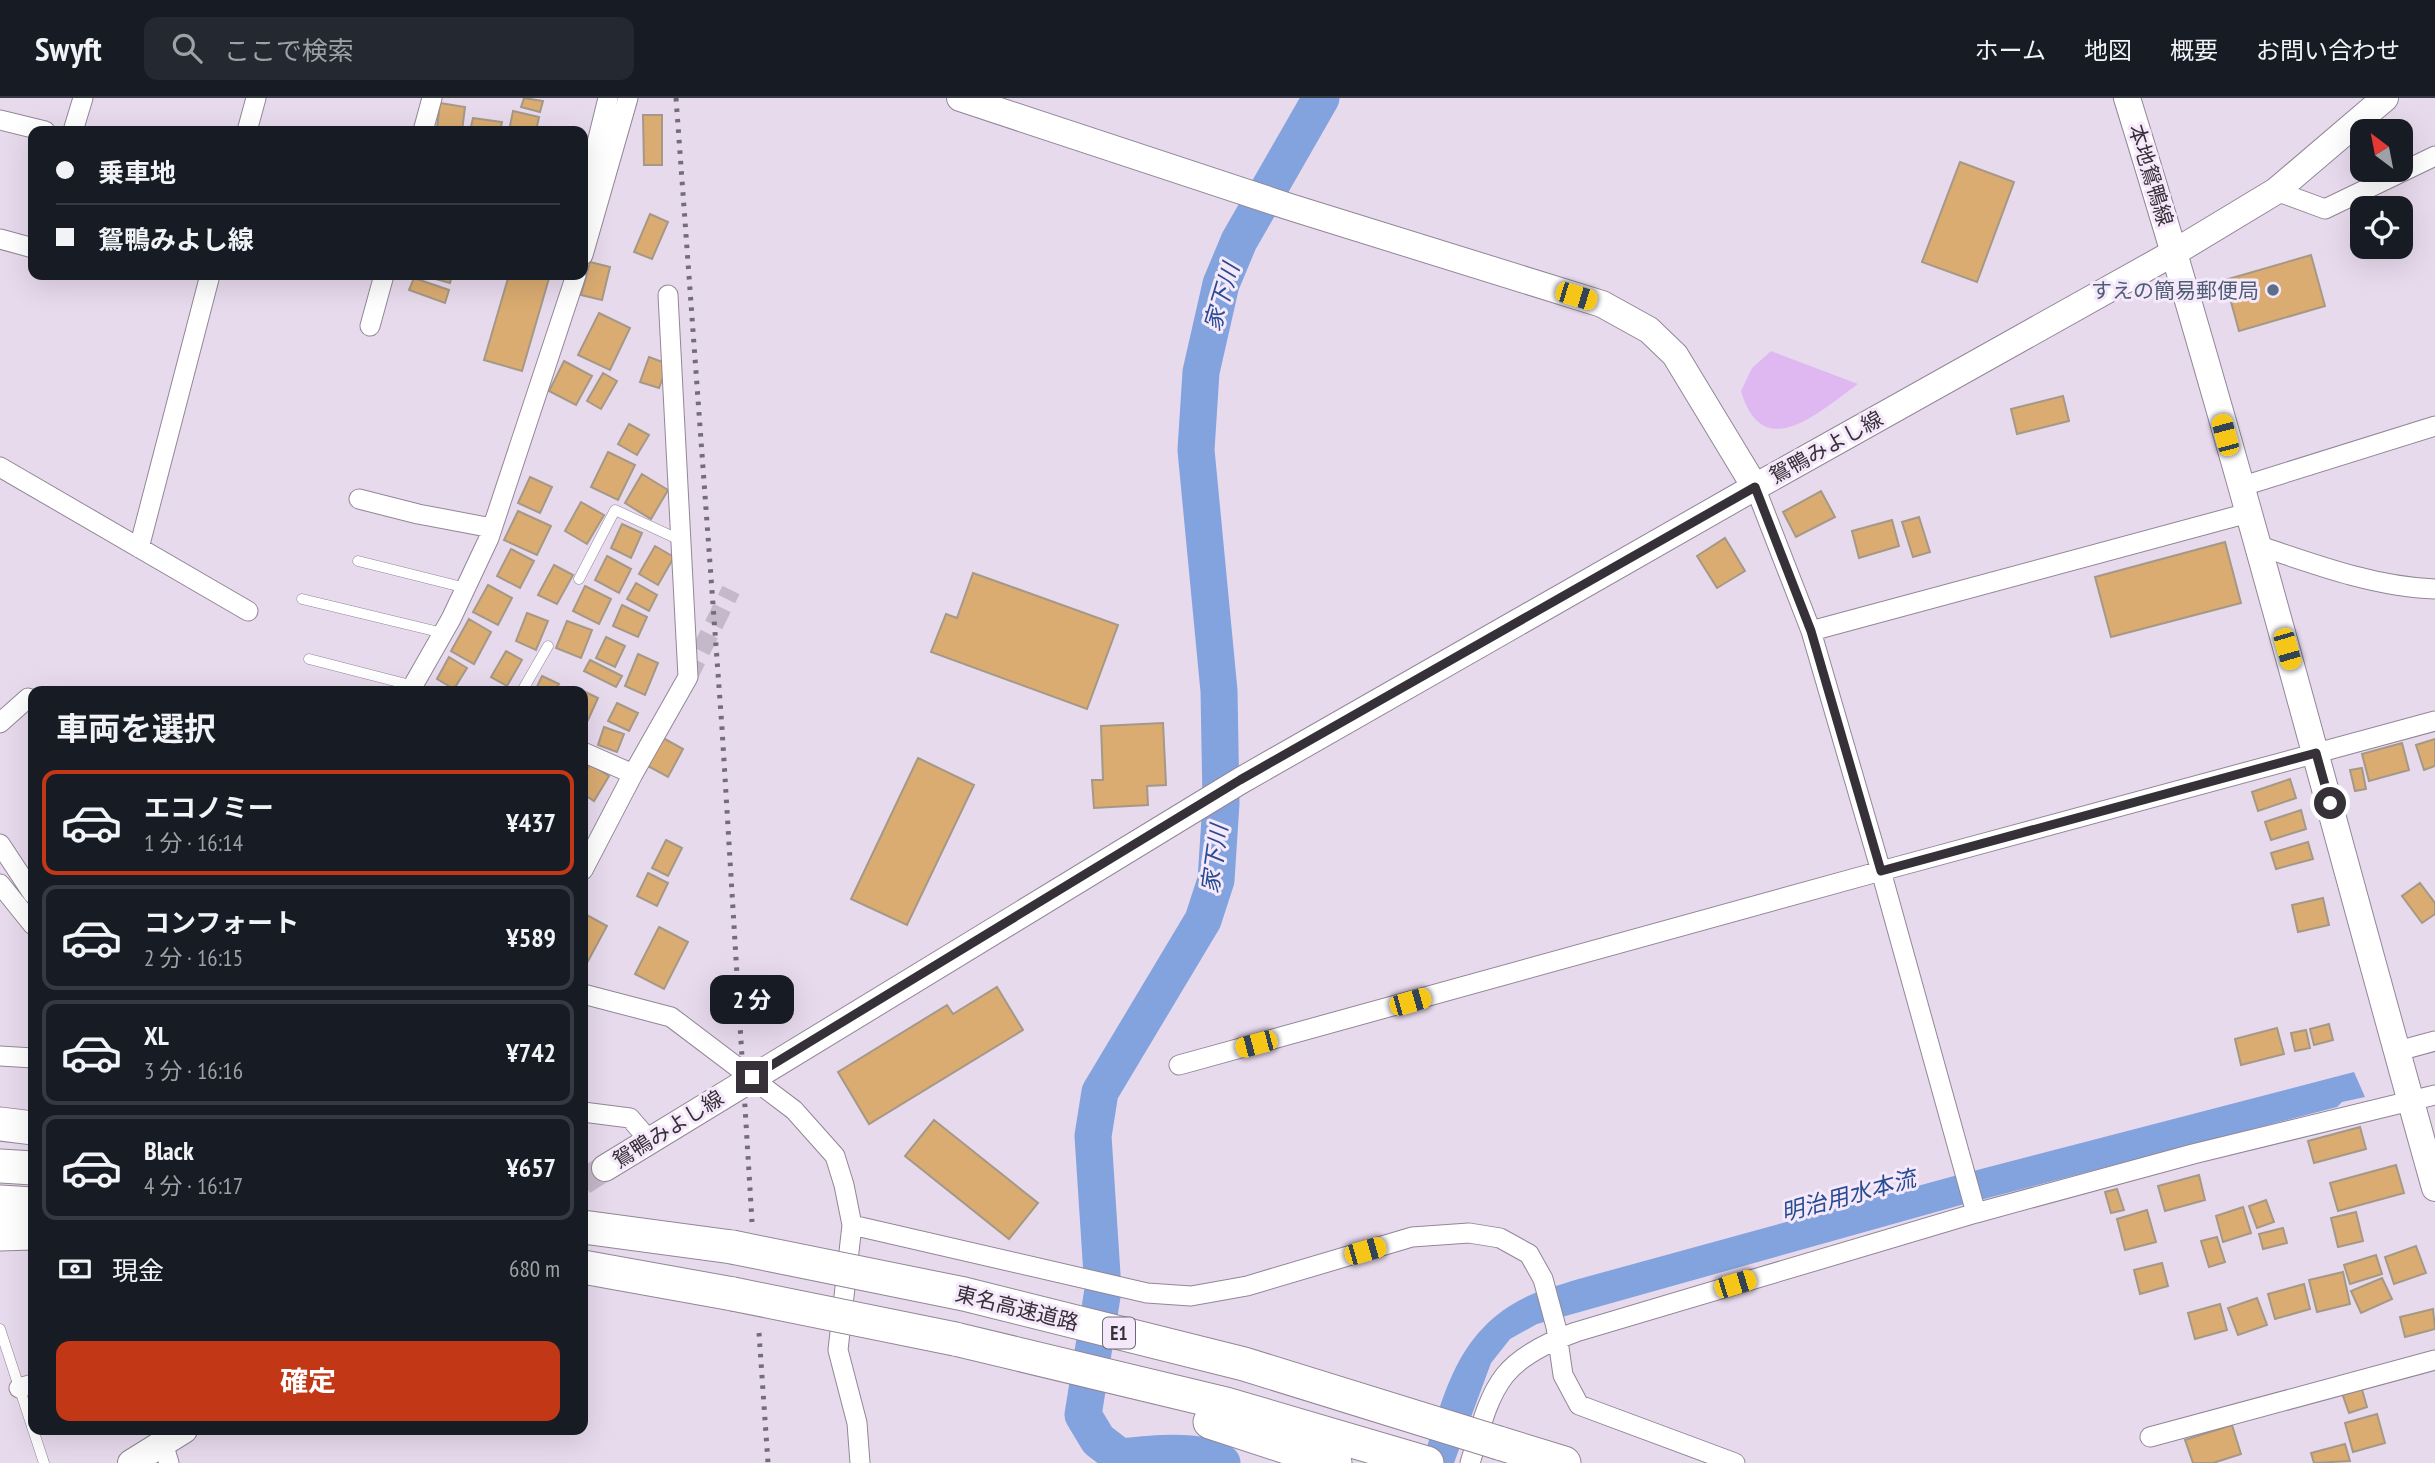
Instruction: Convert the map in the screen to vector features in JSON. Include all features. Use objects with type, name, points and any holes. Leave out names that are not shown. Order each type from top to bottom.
[{"type":"highway","points":[[0,1124],[28,1127]]},
{"type":"highway","points":[[0,1166],[28,1168]]},
{"type":"highway","points":[[0,1202],[28,1204]]},
{"type":"highway","name":"東名高速道路","points":[[588,1228],[733,1247],[964,1294],[1244,1364],[1564,1463]]},
{"type":"highway","points":[[0,1234],[28,1233]]},
{"type":"highway","name":"東名高速道路","points":[[593,1271],[733,1294],[955,1339],[1226,1404],[1427,1463]]},
{"type":"highway","points":[[955,1339],[1335,1463]]},
{"type":"main road","name":"本地鴛鴨線","points":[[2127,98],[2175,252],[2399,1054],[2418,1097],[2435,1188]]},
{"type":"main road","points":[[967,99],[1290,207],[1602,304],[1649,330],[1675,355],[1755,487]]},
{"type":"main road","name":"鴛鴨みよし線","points":[[605,1168],[1240,780],[2175,252],[2276,191],[2374,100]]},
{"type":"main road","points":[[131,1463],[172,1445]]},
{"type":"street","points":[[75,126],[83,98]]},
{"type":"street","points":[[248,126],[256,98]]},
{"type":"street","points":[[424,126],[432,98]]},
{"type":"street","points":[[588,180],[608,98]]},
{"type":"street","points":[[588,221],[628,98]]},
{"type":"street","points":[[0,120],[28,127]]},
{"type":"street","points":[[2276,191],[2325,209],[2435,156]]},
{"type":"street","points":[[0,239],[28,247]]},
{"type":"street","points":[[139,548],[209,280]]},
{"type":"street","points":[[370,326],[383,280]]},
{"type":"street","points":[[414,686],[466,588],[492,528],[574,280]]},
{"type":"street","points":[[588,860],[688,677],[668,295]]},
{"type":"street","points":[[2239,487],[2435,426]]},
{"type":"street","points":[[0,467],[248,611]]},
{"type":"street","points":[[1755,487],[1811,631],[1976,1213]]},
{"type":"street","points":[[359,499],[492,528]]},
{"type":"street","points":[[1811,631],[2248,513]]},
{"type":"street","points":[[2257,545],[2355,575],[2416,588],[2435,589]]},
{"type":"street","points":[[0,723],[28,698]]},
{"type":"street","points":[[1179,1065],[2435,721]]},
{"type":"street","points":[[588,754],[633,774]]},
{"type":"street","points":[[0,844],[28,886]]},
{"type":"street","points":[[0,884],[28,919]]},
{"type":"street","points":[[588,995],[671,1017],[794,1110],[835,1156],[852,1225],[838,1350],[857,1423],[860,1463]]},
{"type":"street","points":[[2399,1054],[2435,1041]]},
{"type":"street","points":[[6,1056],[28,1045]]},
{"type":"street","points":[[6,1056],[28,1058]]},
{"type":"street","points":[[1471,1463],[1488,1406],[1505,1375],[1556,1333],[1602,1324],[1976,1213],[2418,1097]]},
{"type":"street","points":[[588,1113],[630,1118],[649,1140]]},
{"type":"street","points":[[852,1225],[1147,1293],[1191,1296],[1247,1286],[1412,1237],[1469,1233],[1500,1238],[1529,1254],[1542,1279],[1556,1333],[1563,1375],[1579,1405],[1735,1463]]},
{"type":"street","points":[[2150,1437],[2435,1360]]},
{"type":"lane","points":[[579,579],[615,510],[680,540]]},
{"type":"lane","points":[[358,561],[466,588]]},
{"type":"lane","points":[[302,599],[443,633]]},
{"type":"lane","points":[[526,686],[548,646]]},
{"type":"lane","points":[[309,659],[402,686]]},
{"type":"lane","points":[[0,1329],[26,1386]]},
{"type":"lane","points":[[37,1435],[44,1463]]},
{"type":"shaded area","points":[[1771,351],[1858,384],[1827,407],[1794,426],[1778,429],[1763,425],[1751,413],[1741,391],[1752,368]]},
{"type":"water","name":"明治用水本流","points":[[2354,1072],[2365,1097],[2342,1102],[2337,1107],[1961,1205],[1537,1324],[1510,1339],[1491,1363],[1454,1463],[1422,1463],[1447,1388],[1469,1345],[1484,1327],[1504,1310],[1528,1296],[1575,1280],[1954,1176]]},
{"type":"building","points":[[524,98],[543,101],[540,112],[521,107]]},
{"type":"building","points":[[440,103],[465,107],[463,126],[437,126]]},
{"type":"building","points":[[513,111],[539,117],[537,126],[510,126]]},
{"type":"building","points":[[643,115],[662,115],[662,165],[644,165]]},
{"type":"building","points":[[473,118],[502,122],[501,126],[471,126]]},
{"type":"building","points":[[1960,162],[2014,182],[1977,282],[1922,262]]},
{"type":"building","points":[[650,214],[668,222],[652,259],[634,252]]},
{"type":"building","points":[[2311,255],[2325,306],[2239,331],[2225,280]]},
{"type":"building","points":[[590,262],[610,267],[602,300],[581,295],[585,280],[588,280]]},
{"type":"building","points":[[413,280],[420,280],[449,290],[445,303],[409,290]]},
{"type":"building","points":[[508,280],[549,280],[522,371],[484,360]]},
{"type":"building","points":[[599,313],[630,328],[610,370],[578,355]]},
{"type":"building","points":[[649,357],[668,364],[659,388],[640,382]]},
{"type":"building","points":[[564,361],[592,376],[576,405],[549,391]]},
{"type":"building","points":[[603,373],[617,381],[601,409],[587,401]]},
{"type":"building","points":[[2063,396],[2069,421],[2017,434],[2011,409]]},
{"type":"building","points":[[629,424],[649,435],[637,455],[618,444]]},
{"type":"building","points":[[608,452],[635,465],[618,500],[591,487]]},
{"type":"building","points":[[642,474],[668,490],[651,519],[625,503]]},
{"type":"building","points":[[530,477],[552,487],[540,513],[518,503]]},
{"type":"building","points":[[1821,491],[1835,517],[1796,537],[1783,512]]},
{"type":"building","points":[[581,502],[604,515],[587,544],[565,531]]},
{"type":"building","points":[[518,511],[551,526],[537,555],[504,540]]},
{"type":"building","points":[[1919,517],[1930,552],[1913,557],[1902,522]]},
{"type":"building","points":[[1892,520],[1899,546],[1859,558],[1852,531]]},
{"type":"building","points":[[622,524],[642,533],[631,558],[611,548]]},
{"type":"building","points":[[1725,538],[1745,571],[1717,588],[1697,556]]},
{"type":"building","points":[[2225,542],[2241,603],[2111,637],[2095,577]]},
{"type":"building","points":[[655,546],[674,557],[658,585],[639,574]]},
{"type":"building","points":[[511,549],[534,561],[520,588],[497,576]]},
{"type":"building","points":[[607,556],[631,569],[619,593],[595,580]]},
{"type":"building","points":[[554,565],[573,575],[557,604],[538,595]]},
{"type":"building","points":[[973,573],[1118,625],[1087,709],[931,652],[946,614],[957,618]]},
{"type":"building","points":[[636,583],[657,595],[649,611],[627,599]]},
{"type":"building","points":[[488,585],[512,598],[498,625],[473,612]]},
{"type":"building","points":[[585,586],[611,599],[599,624],[573,611]]},
{"type":"building","points":[[622,605],[647,617],[638,637],[613,626]]},
{"type":"building","points":[[527,613],[548,621],[536,650],[516,641]]},
{"type":"building","points":[[469,619],[491,632],[474,664],[451,651]]},
{"type":"building","points":[[567,621],[592,630],[581,658],[556,648]]},
{"type":"building","points":[[606,637],[625,646],[615,667],[596,658]]},
{"type":"building","points":[[506,651],[522,660],[507,686],[491,677]]},
{"type":"building","points":[[638,654],[658,663],[645,695],[625,686]]},
{"type":"building","points":[[449,657],[467,668],[456,686],[449,686],[437,679]]},
{"type":"building","points":[[590,660],[622,676],[616,687],[584,671]]},
{"type":"building","points":[[542,676],[559,684],[558,686],[537,686]]},
{"type":"building","points":[[588,693],[598,698],[588,720]]},
{"type":"building","points":[[617,703],[638,713],[629,731],[608,721]]},
{"type":"building","points":[[1163,723],[1166,785],[1147,786],[1148,805],[1094,808],[1092,780],[1103,780],[1101,726]]},
{"type":"building","points":[[604,727],[624,734],[617,752],[598,745]]},
{"type":"building","points":[[663,738],[683,749],[668,777],[648,766]]},
{"type":"building","points":[[2435,739],[2435,766],[2424,770],[2416,745]]},
{"type":"building","points":[[2402,743],[2409,770],[2369,781],[2362,754]]},
{"type":"building","points":[[918,758],[974,785],[907,925],[851,899]]},
{"type":"building","points":[[590,764],[609,776],[594,801],[588,797]]},
{"type":"building","points":[[2362,768],[2366,789],[2355,791],[2350,770]]},
{"type":"building","points":[[2290,779],[2296,798],[2258,811],[2252,792]]},
{"type":"building","points":[[2301,810],[2306,829],[2271,840],[2265,822]]},
{"type":"building","points":[[666,840],[682,848],[668,876],[652,868]]},
{"type":"building","points":[[2308,842],[2313,859],[2276,869],[2271,853]]},
{"type":"building","points":[[648,873],[668,883],[657,906],[637,896]]},
{"type":"building","points":[[2420,883],[2435,903],[2435,914],[2422,923],[2402,896]]},
{"type":"building","points":[[2323,898],[2329,925],[2298,932],[2292,905]]},
{"type":"building","points":[[588,916],[607,926],[588,961]]},
{"type":"building","points":[[659,927],[688,942],[664,989],[635,974]]},
{"type":"building","points":[[997,987],[1023,1030],[869,1124],[838,1072],[947,1005],[953,1014]]},
{"type":"building","points":[[2329,1024],[2333,1040],[2314,1045],[2310,1029]]},
{"type":"building","points":[[2277,1028],[2284,1054],[2241,1065],[2235,1039]]},
{"type":"building","points":[[2306,1030],[2310,1048],[2295,1051],[2291,1033]]},
{"type":"building","points":[[934,1120],[1038,1203],[1009,1239],[905,1156]]},
{"type":"building","points":[[2360,1127],[2366,1149],[2314,1163],[2308,1141]]},
{"type":"building","points":[[2396,1165],[2404,1193],[2338,1211],[2330,1183]]},
{"type":"building","points":[[2199,1175],[2205,1200],[2165,1211],[2158,1186]]},
{"type":"building","points":[[2117,1189],[2124,1210],[2111,1213],[2105,1192]]},
{"type":"building","points":[[2266,1200],[2274,1222],[2257,1228],[2249,1206]]},
{"type":"building","points":[[2243,1207],[2251,1233],[2223,1242],[2216,1216]]},
{"type":"building","points":[[2147,1210],[2156,1242],[2125,1250],[2117,1219]]},
{"type":"building","points":[[2356,1212],[2363,1241],[2338,1247],[2331,1218]]},
{"type":"building","points":[[2283,1228],[2287,1243],[2263,1249],[2259,1234]]},
{"type":"building","points":[[2217,1237],[2225,1262],[2209,1267],[2201,1241]]},
{"type":"building","points":[[2416,1246],[2426,1273],[2394,1284],[2385,1257]]},
{"type":"building","points":[[2376,1255],[2382,1274],[2350,1284],[2344,1265]]},
{"type":"building","points":[[2162,1263],[2168,1286],[2140,1294],[2134,1270]]},
{"type":"building","points":[[2343,1272],[2350,1304],[2317,1312],[2309,1280]]},
{"type":"building","points":[[2382,1278],[2392,1299],[2361,1313],[2351,1291]]},
{"type":"building","points":[[2304,1284],[2310,1309],[2275,1319],[2268,1294]]},
{"type":"building","points":[[2257,1298],[2267,1325],[2238,1335],[2228,1308]]},
{"type":"building","points":[[2220,1304],[2227,1330],[2195,1339],[2188,1313]]},
{"type":"building","points":[[2433,1309],[2435,1329],[2405,1337],[2400,1317]]},
{"type":"building","points":[[2361,1386],[2367,1407],[2349,1413],[2342,1393]]},
{"type":"building","points":[[2377,1414],[2385,1443],[2353,1452],[2345,1423]]},
{"type":"building","points":[[2232,1425],[2241,1454],[2213,1463],[2193,1463],[2185,1440]]},
{"type":"building","points":[[2345,1444],[2350,1461],[2314,1463],[2311,1453]]},
{"type":"waterway","name":"家下川","points":[[1222,1463],[1201,1455],[1187,1454],[1120,1457],[1098,1440],[1083,1415],[1103,1290],[1093,1136],[1100,1092],[1203,920],[1216,880],[1221,803],[1219,691],[1196,450],[1201,372],[1221,284],[1239,241],[1321,98]]},
{"type":"tunnel","points":[[688,677],[731,590]]},
{"type":"tunnel","points":[[588,1179],[605,1168]]},
{"type":"railway","points":[[676,98],[722,728],[752,1222]]},
{"type":"railway","points":[[759,1333],[768,1463]]},
{"type":"place","name":"すえの簡易郵便局","points":[[2273,290]]},
{"type":"route","points":[[752,1077],[1240,780],[1755,487],[1811,631],[1881,871],[2316,753],[2330,803]]}]
